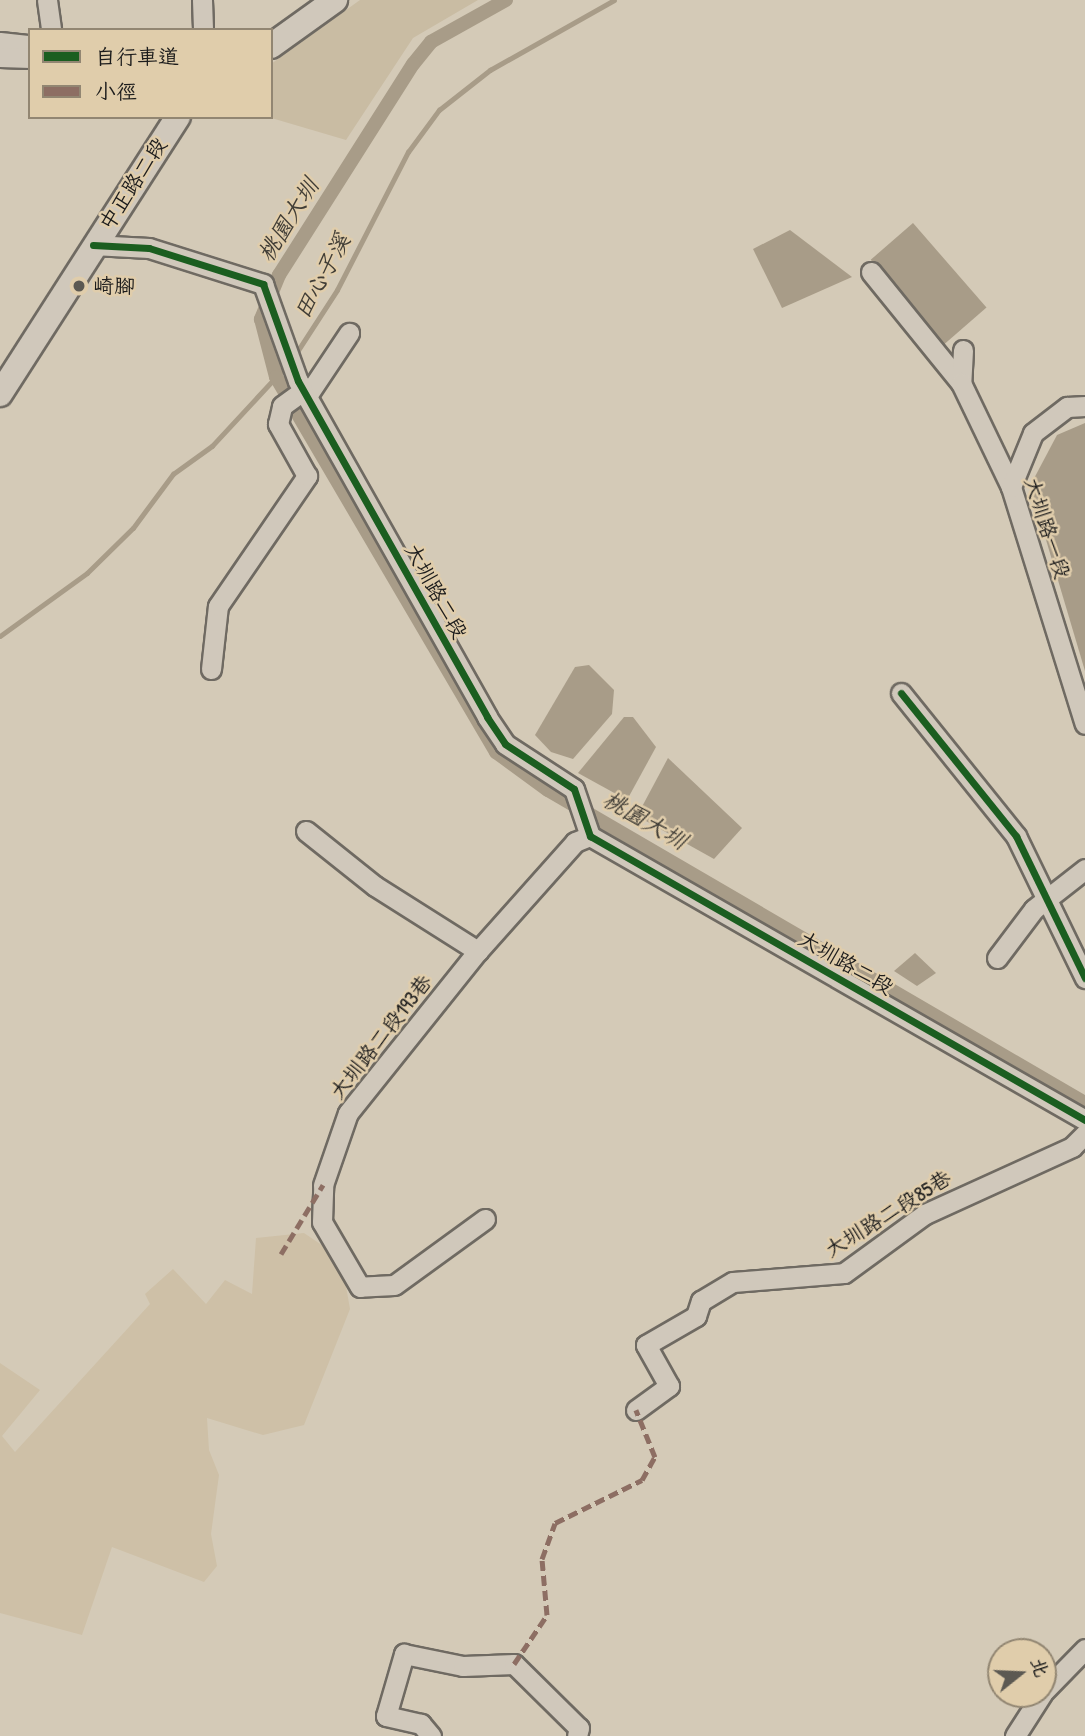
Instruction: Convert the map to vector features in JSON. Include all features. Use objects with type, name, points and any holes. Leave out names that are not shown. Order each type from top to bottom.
[{"type":"main road","points":[[273,45],[335,0]]},
{"type":"main road","name":"中正路二段","points":[[0,394],[93,245],[177,119]]},
{"type":"street","points":[[47,0],[51,28]]},
{"type":"street","points":[[201,0],[203,28]]},
{"type":"street","points":[[0,42],[28,45]]},
{"type":"street","points":[[0,57],[28,58]]},
{"type":"street","points":[[93,245],[149,248],[263,284],[298,393]]},
{"type":"street","points":[[871,272],[961,383]]},
{"type":"street","points":[[211,668],[218,607],[307,475],[278,424],[298,393],[349,333]]},
{"type":"street","name":"大圳路一段","points":[[963,350],[961,383],[1011,487],[1085,724]]},
{"type":"street","name":"大圳路二段","points":[[298,393],[493,726],[532,765],[574,789],[590,836],[1085,1120]]},
{"type":"street","points":[[1011,487],[1033,433],[1068,407],[1085,406]]},
{"type":"street","points":[[901,693],[1016,836],[1085,978]]},
{"type":"street","points":[[306,831],[374,886],[478,951]]},
{"type":"street","name":"大圳路二段193巷","points":[[485,1219],[425,1267],[373,1289],[360,1287],[322,1222],[323,1185],[348,1113],[478,951],[575,842],[590,836]]},
{"type":"street","points":[[997,958],[1047,899],[1085,869]]},
{"type":"street","name":"大圳路二段85巷","points":[[636,1410],[669,1386],[646,1345],[696,1316],[701,1301],[733,1282],[845,1273],[925,1214],[1072,1146],[1085,1135]]},
{"type":"street","points":[[1057,1677],[1085,1648]]},
{"type":"street","points":[[430,1736],[421,1724],[386,1716],[404,1654],[463,1666],[514,1664],[578,1732]]},
{"type":"street","points":[[1015,1736],[1033,1708]]},
{"type":"shaded area","points":[[360,0],[478,0],[413,38],[346,140],[273,118],[273,63]]},
{"type":"shaded area","points":[[304,1233],[341,1258],[350,1309],[304,1425],[263,1435],[207,1418],[209,1450],[219,1475],[211,1534],[217,1566],[204,1582],[112,1547],[82,1635],[0,1613],[0,1363],[40,1390],[2,1436],[15,1452],[150,1304],[145,1294],[173,1269],[206,1304],[225,1280],[252,1294],[256,1238]]},
{"type":"water","points":[[913,223],[986,308],[944,344],[871,260]]},
{"type":"water","points":[[790,230],[852,277],[782,308],[753,249]]},
{"type":"water","points":[[1085,423],[1085,671],[1030,486],[1057,435]]},
{"type":"water","points":[[589,665],[614,690],[612,714],[573,759],[551,752],[535,735],[575,667]]},
{"type":"water","points":[[624,717],[633,717],[656,747],[627,800],[578,773]]},
{"type":"water","points":[[668,758],[742,828],[714,859],[637,816]]},
{"type":"water","points":[[915,953],[936,973],[917,986],[894,971]]},
{"type":"waterway","name":"桃園大圳","points":[[506,0],[431,42],[413,64],[279,275],[261,319],[276,377],[496,752],[548,790],[1085,1103]]},
{"type":"waterway","name":"田心子溪","points":[[295,355],[337,290],[408,152],[439,110],[490,70],[614,0]]},
{"type":"waterway","name":"田心子溪","points":[[0,636],[87,573],[133,528],[173,474],[212,446],[287,365]]},
{"type":"marked path","points":[[281,1254],[323,1185]]},
{"type":"marked path","points":[[514,1664],[547,1615],[542,1559],[555,1523],[642,1480],[655,1457],[636,1410]]},
{"type":"cycle path","points":[[93,245],[149,248],[263,284],[298,381],[487,717],[505,744],[574,789],[590,836],[1085,1120]]},
{"type":"cycle path","points":[[901,693],[1016,836],[1085,978]]},
{"type":"place","name":"崎腳","points":[[79,286]]}]
